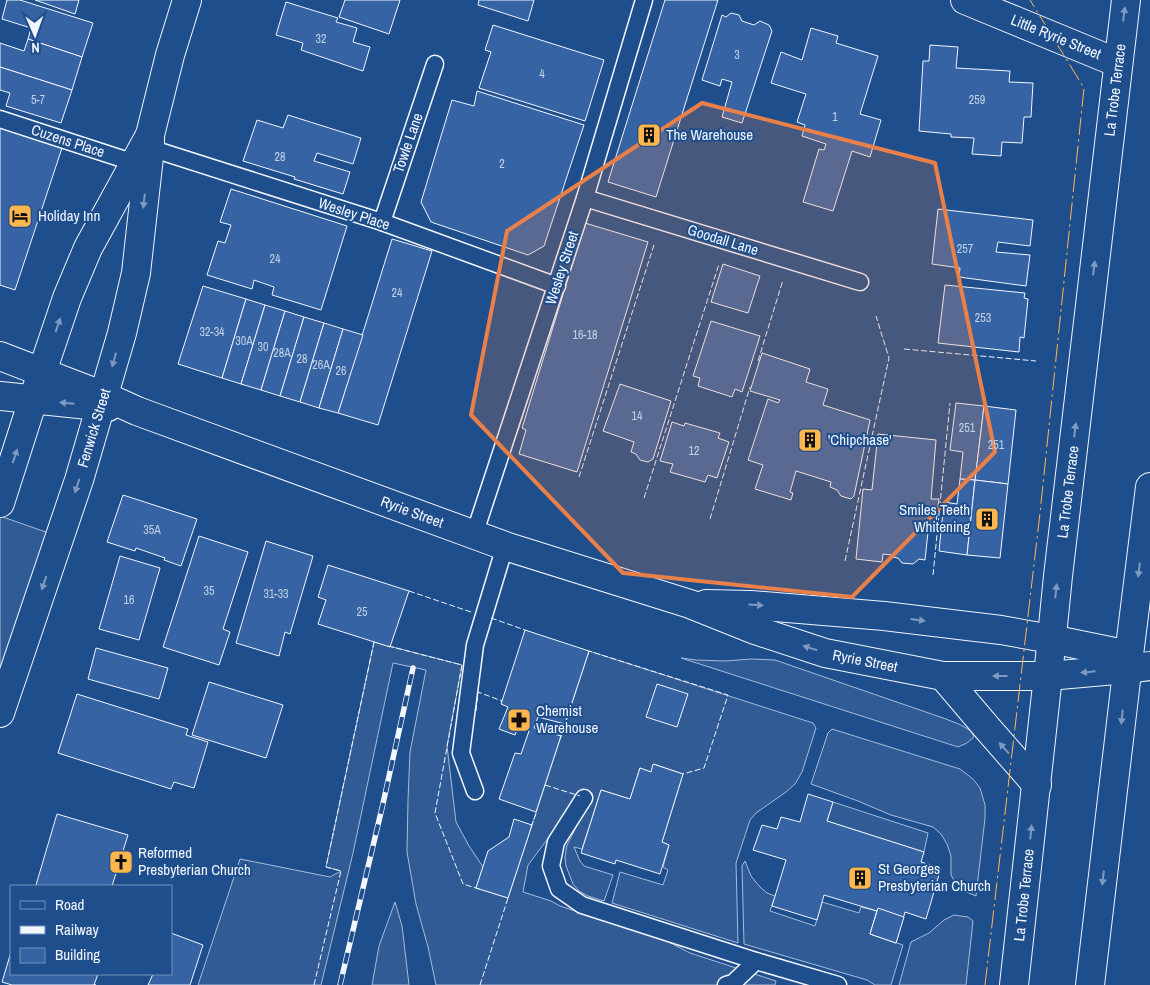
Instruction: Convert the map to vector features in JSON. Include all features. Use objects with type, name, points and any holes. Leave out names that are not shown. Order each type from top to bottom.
[{"type":"main road","name":"Fenwick Street","points":[[0,713],[79,480],[122,333],[136,272],[145,148],[187,0]]},
{"type":"main road","name":"Little Ryrie Street","points":[[965,0],[1118,63]]},
{"type":"main road","name":"La Trobe Terrace","points":[[1014,985],[1058,576],[1126,0]]},
{"type":"main road","name":"Fenwick Street","points":[[0,503],[67,298],[88,248],[105,215],[145,148]]},
{"type":"main road","name":"Ryrie Street","points":[[0,356],[42,372],[103,401],[137,411],[474,535],[690,604],[755,630],[825,653],[943,676],[1048,676],[1139,662]]},
{"type":"main road","name":"Ryrie Street","points":[[0,396],[33,400],[103,401]]},
{"type":"main road","points":[[1090,985],[1139,662],[1150,487]]},
{"type":"main road","name":"Ryrie Street","points":[[690,604],[751,605],[884,616],[1000,630],[1052,640],[1139,662]]},
{"type":"main road","points":[[943,676],[988,730],[1037,784]]},
{"type":"lane","name":"Wesley Street","points":[[474,535],[585,198],[644,0]]},
{"type":"lane","name":"Towle Lane","points":[[382,222],[435,64]]},
{"type":"lane","name":"Cuzens Place","points":[[0,119],[145,148]]},
{"type":"lane","name":"Wesley Place","points":[[145,148],[382,222],[557,286]]},
{"type":"lane","name":"Goodall Lane","points":[[585,198],[860,282]]},
{"type":"lane","points":[[475,791],[461,753],[475,645],[505,546]]},
{"type":"lane","points":[[584,798],[556,842],[551,866],[559,889],[582,905],[756,961],[838,985]]},
{"type":"lane","points":[[726,985],[733,983],[756,961]]},
{"type":"highlighted area","points":[[702,103],[935,163],[995,452],[852,597],[623,573],[471,415],[507,231]]},
{"type":"shaded area","points":[[0,516],[60,537],[0,683]]},
{"type":"shaded area","points":[[374,642],[462,665],[447,746],[456,822],[483,867],[476,888],[508,898],[589,651],[813,723],[816,728],[802,772],[795,784],[756,813],[750,820],[736,863],[738,943],[612,903],[620,872],[663,885],[668,870],[663,867],[669,845],[662,842],[683,774],[654,764],[651,772],[640,768],[630,799],[601,790],[582,849],[574,847],[584,866],[613,875],[604,901],[579,891],[573,884],[566,866],[567,845],[590,800],[580,796],[528,865],[523,892],[665,940],[690,953],[776,981],[775,985],[436,985],[416,904],[407,852],[410,752],[426,670],[393,663],[353,853],[321,985],[198,985],[240,859],[330,877],[341,871],[326,867]]},
{"type":"shaded area","points":[[681,658],[726,661],[775,660],[946,719],[971,731],[974,737],[958,747]]},
{"type":"shaded area","points":[[832,729],[960,769],[973,779],[980,788],[985,805],[976,896],[964,891],[956,884],[951,875],[951,856],[947,844],[941,834],[933,827],[891,815],[811,784],[828,733]]},
{"type":"shaded area","points":[[833,802],[928,833],[924,852],[827,821]]},
{"type":"shaded area","points":[[745,861],[751,876],[760,887],[767,893],[775,896],[770,911],[815,926],[822,902],[859,913],[861,907],[877,911],[870,934],[903,945],[891,985],[875,985],[867,980],[744,944],[742,866]]},
{"type":"shaded area","points":[[395,902],[402,926],[409,985],[372,985],[379,946]]},
{"type":"shaded area","points":[[954,915],[968,917],[973,921],[966,985],[899,985],[911,942],[929,933],[944,920]]},
{"type":"building","points":[[7,0],[20,0],[93,23],[82,57],[28,39],[31,28],[2,19]]},
{"type":"building","points":[[35,0],[79,0],[75,14]]},
{"type":"building","points":[[345,0],[400,0],[389,34],[339,17]]},
{"type":"building","points":[[479,0],[534,0],[528,21],[478,5]]},
{"type":"building","name":"The Warehouse","points":[[665,0],[718,0],[656,197],[608,182]]},
{"type":"building","points":[[286,2],[338,18],[336,22],[357,28],[353,42],[370,47],[363,71],[301,50],[303,43],[276,35]]},
{"type":"building","points":[[731,13],[739,15],[742,21],[754,25],[760,21],[769,25],[772,31],[742,123],[722,117],[732,82],[722,79],[720,86],[702,80],[722,15],[726,17]]},
{"type":"building","points":[[493,25],[604,60],[585,121],[479,88],[491,52],[485,50]]},
{"type":"building","points":[[811,28],[838,36],[836,43],[878,56],[860,114],[881,120],[870,157],[852,151],[833,211],[803,202],[819,149],[824,150],[826,144],[802,136],[805,125],[797,122],[806,94],[771,83],[781,52],[802,60]]},
{"type":"building","points":[[28,39],[82,57],[72,90],[0,67],[0,43],[24,51]]},
{"type":"building","points":[[930,45],[958,47],[956,68],[1010,71],[1009,82],[1033,83],[1031,117],[1024,117],[1022,143],[1002,142],[1001,156],[972,154],[974,138],[951,137],[951,134],[919,131],[923,61],[929,61]]},
{"type":"building","points":[[0,67],[72,90],[61,123],[6,106],[10,93],[0,90]]},
{"type":"building","points":[[477,91],[584,125],[544,246],[528,255],[431,222],[421,202],[452,100],[474,106]]},
{"type":"building","points":[[288,115],[361,138],[353,164],[317,153],[314,161],[350,172],[343,194],[243,161],[257,120],[283,128]]},
{"type":"building","name":"Holiday Inn","points":[[0,128],[62,148],[15,290],[0,285]]},
{"type":"building","points":[[231,189],[347,226],[321,310],[272,295],[274,287],[254,280],[252,289],[207,275],[218,241],[225,243],[231,225],[220,222]]},
{"type":"building","points":[[938,209],[1033,220],[1030,246],[998,242],[996,252],[1030,255],[1026,286],[959,277],[960,268],[932,264]]},
{"type":"building","points":[[585,223],[648,242],[577,472],[519,454],[526,430],[522,428]]},
{"type":"building","points":[[392,239],[432,251],[378,425],[338,413]]},
{"type":"building","points":[[723,264],[760,276],[748,313],[711,302]]},
{"type":"building","points":[[945,285],[1025,293],[1024,298],[1028,299],[1024,338],[1020,337],[1019,352],[938,343]]},
{"type":"building","points":[[203,286],[246,299],[222,378],[178,364]]},
{"type":"building","points":[[246,299],[265,305],[241,384],[222,378]]},
{"type":"building","points":[[265,305],[285,311],[261,390],[241,384]]},
{"type":"building","points":[[285,311],[304,317],[280,396],[261,390]]},
{"type":"building","points":[[304,317],[324,323],[300,402],[280,396]]},
{"type":"building","points":[[711,321],[760,336],[742,392],[735,389],[732,397],[698,386],[700,378],[693,376]]},
{"type":"building","points":[[324,323],[343,329],[319,408],[300,402]]},
{"type":"building","points":[[343,329],[363,335],[338,413],[319,408]]},
{"type":"building","name":"'Chipchase'","points":[[762,353],[810,369],[806,382],[828,389],[823,405],[870,420],[854,496],[851,499],[841,496],[837,490],[830,487],[831,482],[796,471],[790,492],[793,493],[791,500],[755,489],[763,465],[748,460],[768,399],[778,403],[780,400],[750,391]]},
{"type":"building","points":[[620,384],[671,401],[653,459],[648,462],[640,460],[636,454],[631,452],[634,442],[603,431]]},
{"type":"building","points":[[956,403],[984,406],[975,480],[960,479],[963,452],[950,450]]},
{"type":"building","points":[[984,406],[1016,410],[1008,484],[975,480]]},
{"type":"building","points":[[672,422],[684,426],[685,423],[720,433],[718,438],[729,442],[717,478],[708,475],[705,482],[670,472],[673,464],[660,461]]},
{"type":"building","points":[[878,434],[936,440],[931,499],[939,499],[936,523],[929,523],[925,560],[919,559],[913,564],[902,563],[898,558],[892,557],[892,555],[883,554],[882,562],[856,559],[863,489],[872,490]]},
{"type":"building","points":[[960,479],[975,480],[967,555],[939,551],[944,502],[957,504]]},
{"type":"building","name":"Smiles Teeth Whitening","points":[[975,480],[1008,484],[1000,558],[967,555]]},
{"type":"building","points":[[123,495],[197,519],[181,566],[136,548],[135,551],[107,542]]},
{"type":"building","points":[[199,536],[248,552],[223,629],[230,632],[219,665],[163,647]]},
{"type":"building","points":[[266,541],[313,556],[290,634],[285,632],[279,656],[236,643]]},
{"type":"building","points":[[120,556],[160,568],[139,640],[99,629]]},
{"type":"building","points":[[328,565],[409,591],[390,647],[318,624],[326,600],[318,597]]},
{"type":"building","name":"Chemist Warehouse","points":[[525,630],[589,651],[565,724],[538,717],[534,728],[561,736],[536,812],[499,799],[515,753],[521,754],[529,731],[518,727],[515,735],[499,729],[508,707],[501,704]]},
{"type":"building","points":[[96,648],[168,668],[159,699],[88,679]]},
{"type":"building","points":[[209,682],[283,705],[266,758],[192,735]]},
{"type":"building","points":[[657,684],[688,694],[677,727],[646,717]]},
{"type":"building","points":[[77,694],[188,729],[186,735],[208,742],[194,788],[174,782],[171,789],[58,753]]},
{"type":"building","points":[[653,764],[683,774],[662,842],[669,845],[660,874],[616,860],[615,864],[581,853],[601,790],[630,799],[640,768],[651,772]]},
{"type":"building","name":"St Georges Presbyterian Church","points":[[808,794],[833,802],[827,821],[924,852],[921,862],[941,868],[926,919],[905,912],[896,943],[870,934],[877,911],[824,895],[817,920],[772,906],[786,860],[753,850],[762,825],[777,829],[781,817],[800,822]]},
{"type":"building","points":[[57,814],[128,835],[112,885],[36,885]]},
{"type":"building","points":[[514,819],[532,825],[508,898],[476,888],[488,851],[509,837]]},
{"type":"building","points":[[878,908],[904,917],[896,943],[870,934]]},
{"type":"building","points":[[172,933],[203,945],[190,985],[148,985],[153,975],[172,975]]},
{"type":"building","points":[[10,955],[10,975],[98,975],[94,985],[12,985],[2,982]]},
{"type":"railway","points":[[340,985],[413,668]]},
{"type":"fence","points":[[579,477],[654,245]]},
{"type":"fence","points":[[644,498],[719,264]]},
{"type":"fence","points":[[758,361],[783,280]]},
{"type":"fence","points":[[845,561],[889,358],[876,316]]},
{"type":"fence","points":[[904,349],[1036,361]]},
{"type":"fence","points":[[710,519],[750,387]]},
{"type":"fence","points":[[933,575],[950,403]]},
{"type":"fence","points":[[409,591],[471,612]]},
{"type":"fence","points":[[491,618],[525,630]]},
{"type":"fence","points":[[314,985],[341,871],[326,867],[374,642],[376,643]]},
{"type":"fence","points":[[388,646],[462,665],[435,813],[463,884],[479,889]]},
{"type":"fence","points":[[588,654],[589,651],[728,695],[704,768],[683,774]]},
{"type":"fence","points":[[476,711],[478,692],[502,701]]},
{"type":"fence","points":[[560,739],[565,723]]},
{"type":"fence","points":[[545,785],[580,796]]},
{"type":"fence","points":[[531,827],[537,811]]},
{"type":"fence","points":[[480,985],[508,898]]},
{"type":"power","points":[[985,985],[1040,513],[1084,88],[1030,0]]},
{"type":"place","name":"The Warehouse","points":[[649,135]]},
{"type":"place","name":"Holiday Inn","points":[[20,216]]},
{"type":"place","name":"'Chipchase'","points":[[810,440]]},
{"type":"place","name":"Smiles Teeth Whitening","points":[[987,519]]},
{"type":"place","name":"Chemist Warehouse","points":[[519,720]]},
{"type":"place","name":"Reformed Presbyterian Church","points":[[121,862]]},
{"type":"place","name":"St Georges Presbyterian Church","points":[[860,878]]}]
